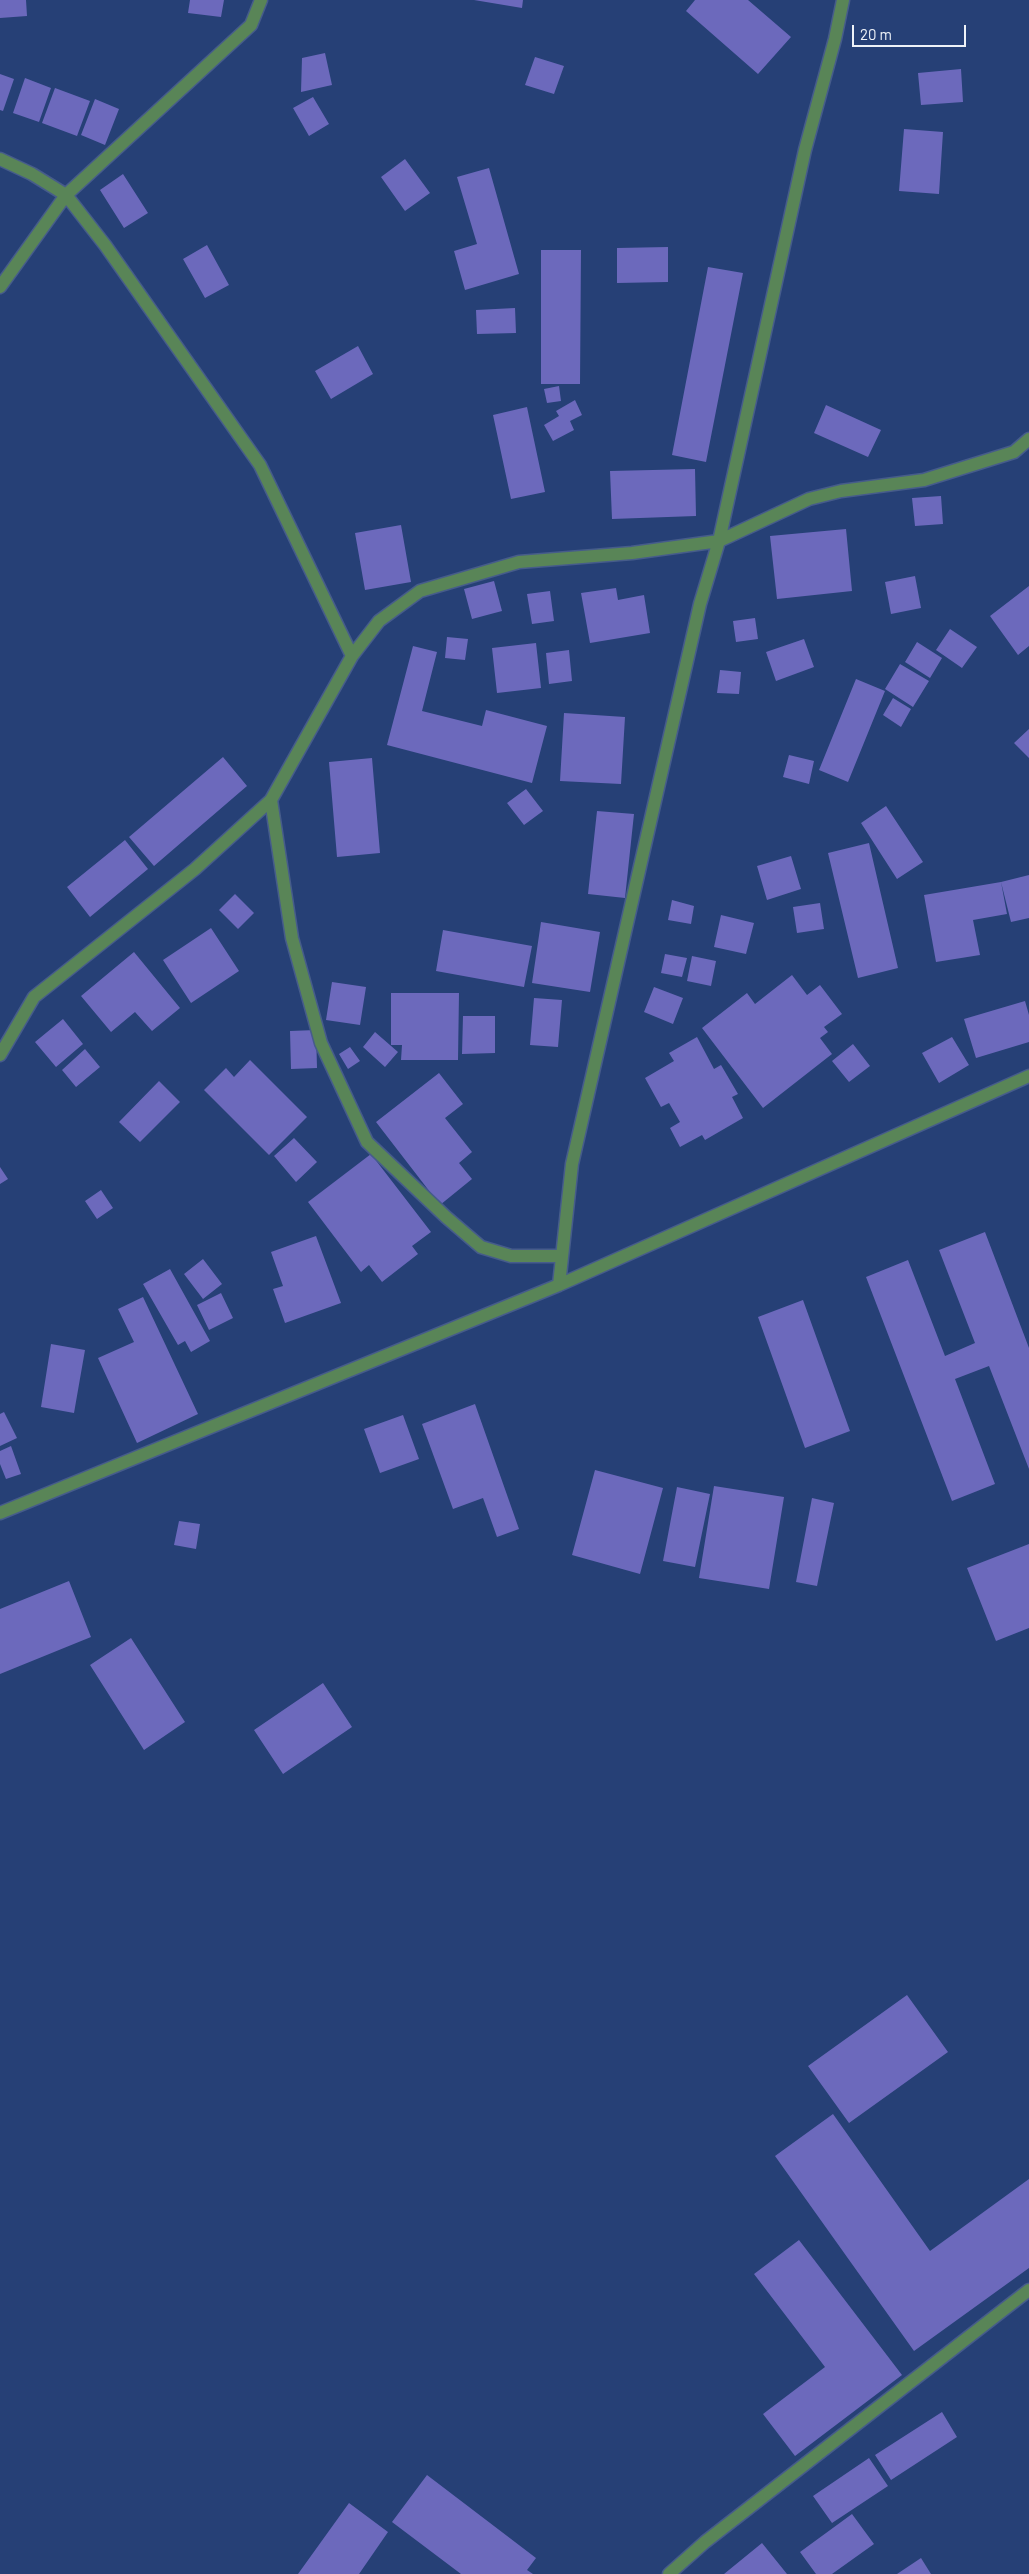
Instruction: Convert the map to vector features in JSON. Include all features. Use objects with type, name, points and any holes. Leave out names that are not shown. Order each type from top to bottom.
[{"type":"street","points":[[0,287],[66,195],[250,25],[261,0]]},
{"type":"street","points":[[559,1285],[572,1164],[700,604],[719,541],[805,150],[835,39],[843,0]]},
{"type":"street","points":[[0,159],[32,174],[66,195],[260,465],[352,656]]},
{"type":"street","points":[[0,1055],[34,997],[195,869],[271,800],[352,656],[379,621],[420,591],[519,562],[632,553],[719,541],[808,499],[842,491],[924,480],[1014,452],[1029,439]]},
{"type":"street","points":[[271,800],[292,938],[321,1043],[367,1142],[446,1218],[481,1247],[511,1256],[562,1256]]},
{"type":"street","points":[[0,1513],[559,1285],[1029,1076]]},
{"type":"street","points":[[669,2574],[705,2542],[1029,2290]]},
{"type":"building","points":[[0,0],[26,0],[27,16],[0,18]]},
{"type":"building","points":[[190,0],[224,0],[221,17],[188,13]]},
{"type":"building","points":[[474,0],[523,0],[522,8]]},
{"type":"building","points":[[695,0],[748,0],[791,37],[758,74],[686,11]]},
{"type":"building","points":[[325,53],[332,85],[301,92],[302,58]]},
{"type":"building","points":[[535,57],[564,66],[554,94],[525,85]]},
{"type":"building","points":[[961,69],[963,102],[921,105],[918,73]]},
{"type":"building","points":[[0,74],[14,79],[3,111],[0,110]]},
{"type":"building","points":[[25,78],[51,88],[39,122],[13,113]]},
{"type":"building","points":[[55,88],[90,101],[77,136],[42,123]]},
{"type":"building","points":[[313,97],[329,124],[309,136],[293,108]]},
{"type":"building","points":[[95,99],[119,109],[105,145],[81,135]]},
{"type":"building","points":[[904,129],[943,132],[939,194],[899,191]]},
{"type":"building","points":[[405,159],[430,193],[405,211],[381,177]]},
{"type":"building","points":[[489,168],[519,274],[465,290],[454,251],[477,244],[457,177]]},
{"type":"building","points":[[123,174],[148,213],[124,228],[100,190]]},
{"type":"building","points":[[207,245],[229,285],[205,298],[183,259]]},
{"type":"building","points":[[668,247],[668,282],[617,283],[617,248]]},
{"type":"building","points":[[541,250],[581,250],[580,384],[541,384]]},
{"type":"building","points":[[708,267],[743,273],[706,462],[672,455]]},
{"type":"building","points":[[515,308],[516,333],[477,334],[476,310]]},
{"type":"building","points":[[358,346],[373,374],[331,399],[315,371]]},
{"type":"building","points":[[559,386],[561,401],[547,403],[544,389]]},
{"type":"building","points":[[575,400],[582,415],[570,421],[574,430],[553,441],[544,425],[559,416],[556,411]]},
{"type":"building","points":[[826,405],[881,430],[868,457],[814,433]]},
{"type":"building","points":[[527,407],[545,492],[511,499],[493,415]]},
{"type":"building","points":[[695,469],[696,516],[612,519],[610,471]]},
{"type":"building","points":[[941,496],[943,524],[915,526],[912,498]]},
{"type":"building","points":[[401,525],[411,582],[365,590],[355,533]]},
{"type":"building","points":[[846,529],[852,591],[777,599],[770,536]]},
{"type":"building","points":[[915,576],[921,608],[891,614],[885,582]]},
{"type":"building","points":[[494,581],[502,611],[472,619],[464,589]]},
{"type":"building","points":[[1029,586],[1029,646],[1018,655],[990,616]]},
{"type":"building","points":[[616,588],[618,600],[644,595],[650,633],[590,643],[581,593]]},
{"type":"building","points":[[550,591],[554,621],[532,624],[527,594]]},
{"type":"building","points":[[755,618],[758,639],[736,642],[733,621]]},
{"type":"building","points":[[950,629],[977,647],[962,668],[936,650]]},
{"type":"building","points":[[447,637],[468,639],[465,660],[445,658]]},
{"type":"building","points":[[804,639],[814,667],[776,681],[766,652]]},
{"type":"building","points":[[917,642],[942,658],[930,678],[905,662]]},
{"type":"building","points":[[536,643],[541,688],[497,693],[492,648]]},
{"type":"building","points":[[413,646],[437,652],[422,711],[482,726],[486,710],[547,726],[532,783],[387,745]]},
{"type":"building","points":[[569,650],[572,681],[549,684],[546,653]]},
{"type":"building","points":[[900,664],[929,681],[913,707],[885,689]]},
{"type":"building","points":[[720,670],[741,672],[739,694],[717,693]]},
{"type":"building","points":[[856,679],[885,691],[848,782],[819,770]]},
{"type":"building","points":[[893,698],[911,709],[901,727],[883,715]]},
{"type":"building","points":[[564,713],[625,717],[621,784],[560,781]]},
{"type":"building","points":[[1029,729],[1029,758],[1014,743]]},
{"type":"building","points":[[789,755],[814,761],[809,784],[783,777]]},
{"type":"building","points":[[223,757],[247,786],[154,866],[129,837]]},
{"type":"building","points":[[372,758],[380,853],[337,857],[329,762]]},
{"type":"building","points":[[526,789],[543,811],[524,825],[507,803]]},
{"type":"building","points":[[886,806],[923,862],[897,879],[861,823]]},
{"type":"building","points":[[597,811],[634,814],[625,898],[588,894]]},
{"type":"building","points":[[125,840],[148,869],[90,917],[67,887]]},
{"type":"building","points":[[869,843],[898,968],[858,978],[828,853]]},
{"type":"building","points":[[791,856],[801,889],[767,900],[757,866]]},
{"type":"building","points":[[1029,875],[1029,918],[1011,922],[1001,882]]},
{"type":"building","points":[[1001,882],[1007,914],[973,920],[980,955],[936,962],[924,895]]},
{"type":"building","points":[[235,894],[254,913],[238,929],[219,910]]},
{"type":"building","points":[[672,900],[694,906],[691,924],[668,920]]},
{"type":"building","points":[[820,903],[824,929],[797,933],[793,907]]},
{"type":"building","points":[[721,915],[754,923],[746,954],[714,947]]},
{"type":"building","points":[[541,922],[600,932],[590,992],[532,983]]},
{"type":"building","points":[[211,928],[239,971],[191,1003],[163,960]]},
{"type":"building","points":[[443,930],[532,946],[524,987],[436,971]]},
{"type":"building","points":[[134,952],[180,1008],[152,1031],[135,1012],[111,1032],[81,996]]},
{"type":"building","points":[[665,954],[687,958],[682,977],[661,973]]},
{"type":"building","points":[[692,956],[716,961],[711,986],[687,981]]},
{"type":"building","points":[[792,975],[807,995],[820,985],[842,1014],[824,1027],[828,1032],[820,1038],[832,1054],[763,1108],[702,1028],[747,993],[755,1004]]},
{"type":"building","points":[[332,982],[366,987],[360,1025],[326,1020]]},
{"type":"building","points":[[654,987],[683,998],[673,1024],[644,1012]]},
{"type":"building","points":[[391,993],[459,993],[458,1060],[401,1060],[402,1045],[391,1045]]},
{"type":"building","points":[[534,998],[562,1000],[558,1047],[530,1045]]},
{"type":"building","points":[[1025,1001],[1029,1015],[1029,1042],[976,1058],[964,1019]]},
{"type":"building","points":[[463,1016],[495,1016],[495,1053],[462,1054]]},
{"type":"building","points":[[63,1019],[83,1044],[56,1067],[35,1042]]},
{"type":"building","points":[[316,1030],[317,1068],[291,1069],[290,1031]]},
{"type":"building","points":[[375,1032],[398,1052],[385,1067],[363,1047]]},
{"type":"building","points":[[697,1037],[714,1069],[721,1065],[738,1094],[732,1097],[743,1118],[705,1140],[702,1135],[680,1147],[670,1128],[680,1122],[669,1103],[661,1107],[645,1078],[674,1061],[669,1053]]},
{"type":"building","points":[[952,1037],[969,1065],[939,1083],[922,1053]]},
{"type":"building","points":[[853,1044],[870,1066],[849,1082],[832,1061]]},
{"type":"building","points":[[350,1047],[360,1061],[348,1069],[339,1054]]},
{"type":"building","points":[[85,1049],[100,1067],[76,1087],[62,1070]]},
{"type":"building","points":[[250,1060],[307,1117],[269,1155],[204,1090],[226,1068],[234,1077]]},
{"type":"building","points":[[439,1073],[463,1104],[445,1118],[472,1152],[459,1163],[472,1179],[440,1205],[376,1122]]},
{"type":"building","points":[[159,1081],[180,1102],[140,1142],[119,1122]]},
{"type":"building","points":[[294,1138],[317,1162],[296,1182],[274,1156]]},
{"type":"building","points":[[371,1154],[431,1232],[412,1246],[418,1254],[382,1282],[369,1265],[361,1272],[308,1202]]},
{"type":"building","points":[[0,1167],[8,1179],[0,1184]]},
{"type":"building","points":[[101,1190],[113,1208],[97,1219],[85,1201]]},
{"type":"building","points":[[985,1232],[1029,1348],[1029,1469],[989,1366],[955,1379],[995,1484],[952,1501],[866,1277],[908,1260],[945,1356],[975,1343],[939,1250]]},
{"type":"building","points":[[316,1236],[341,1303],[285,1323],[273,1289],[283,1286],[271,1252]]},
{"type":"building","points":[[203,1259],[222,1284],[203,1299],[184,1274]]},
{"type":"building","points":[[170,1269],[210,1341],[191,1352],[185,1341],[178,1345],[143,1284]]},
{"type":"building","points":[[221,1293],[233,1318],[209,1330],[197,1305]]},
{"type":"building","points":[[143,1297],[198,1414],[137,1443],[98,1358],[134,1342],[118,1309]]},
{"type":"building","points":[[803,1300],[850,1431],[805,1448],[758,1317]]},
{"type":"building","points":[[51,1344],[85,1350],[74,1413],[41,1407]]},
{"type":"building","points":[[475,1404],[519,1529],[497,1537],[483,1498],[453,1509],[422,1424]]},
{"type":"building","points":[[4,1412],[17,1438],[0,1446],[0,1414]]},
{"type":"building","points":[[403,1415],[419,1459],[380,1473],[364,1429]]},
{"type":"building","points":[[11,1446],[21,1474],[6,1479],[0,1464],[0,1451]]},
{"type":"building","points":[[595,1470],[663,1488],[640,1574],[572,1555]]},
{"type":"building","points":[[714,1486],[784,1497],[769,1589],[699,1578]]},
{"type":"building","points":[[677,1487],[710,1494],[695,1567],[663,1561]]},
{"type":"building","points":[[812,1498],[834,1503],[817,1586],[796,1582]]},
{"type":"building","points":[[179,1521],[200,1524],[196,1549],[174,1545]]},
{"type":"building","points":[[1029,1544],[1029,1628],[996,1641],[967,1568]]},
{"type":"building","points":[[69,1581],[91,1637],[0,1674],[0,1609]]},
{"type":"building","points":[[131,1638],[185,1722],[144,1750],[90,1665]]},
{"type":"building","points":[[323,1683],[352,1727],[283,1774],[254,1730]]},
{"type":"building","points":[[907,1995],[948,2052],[849,2123],[808,2066]]},
{"type":"building","points":[[833,2114],[930,2251],[1029,2179],[1029,2268],[914,2351],[775,2156]]},
{"type":"building","points":[[799,2240],[902,2375],[795,2456],[763,2414],[825,2367],[754,2274]]},
{"type":"building","points":[[942,2412],[957,2437],[891,2480],[875,2455]]},
{"type":"building","points":[[869,2458],[888,2486],[832,2523],[813,2496]]},
{"type":"building","points":[[427,2475],[536,2558],[527,2570],[533,2574],[461,2574],[392,2522]]},
{"type":"building","points":[[349,2503],[388,2532],[359,2574],[298,2574]]},
{"type":"building","points":[[852,2514],[874,2544],[832,2574],[816,2574],[800,2552]]},
{"type":"building","points":[[762,2543],[787,2574],[724,2574]]},
{"type":"building","points":[[921,2558],[931,2574],[897,2574]]}]
